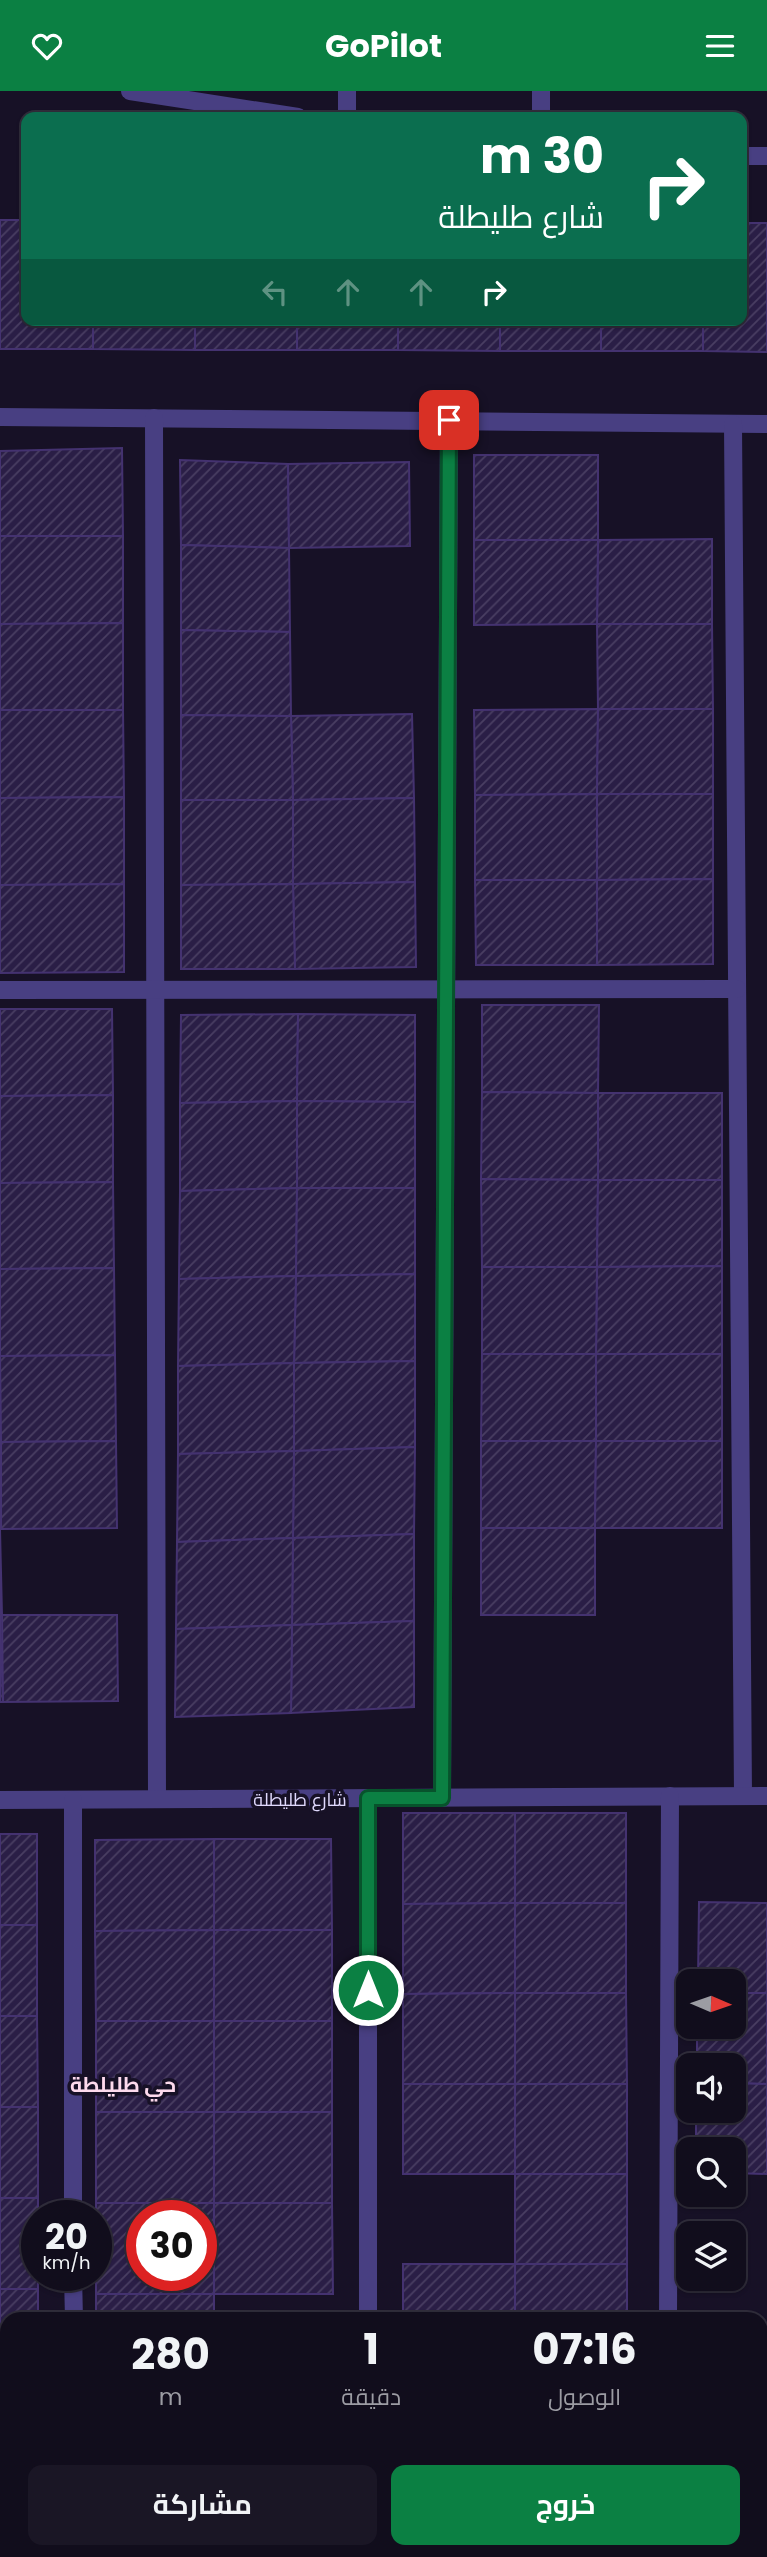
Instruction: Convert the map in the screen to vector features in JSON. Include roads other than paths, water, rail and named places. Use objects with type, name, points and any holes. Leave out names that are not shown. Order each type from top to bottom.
[{"type":"street","points":[[130,91],[268,112]]},
{"type":"street","points":[[347,91],[347,112]]},
{"type":"street","points":[[541,91],[541,112]]},
{"type":"street","points":[[747,156],[767,156]]},
{"type":"street","points":[[0,417],[767,424]]},
{"type":"street","points":[[154,418],[157,1799]]},
{"type":"street","points":[[442,1798],[449,420]]},
{"type":"street","points":[[733,424],[743,1796]]},
{"type":"street","points":[[0,990],[737,989]]},
{"type":"street","name":"شارع طليطلة","points":[[0,1800],[767,1796]]},
{"type":"street","points":[[668,2312],[670,1797]]},
{"type":"street","points":[[368,1798],[368,2312]]},
{"type":"street","points":[[73,1800],[73,2200]]},
{"type":"street","points":[[74,2291],[74,2312]]},
{"type":"district","name":"حي طليلطة","points":[[123,2084]]}]
